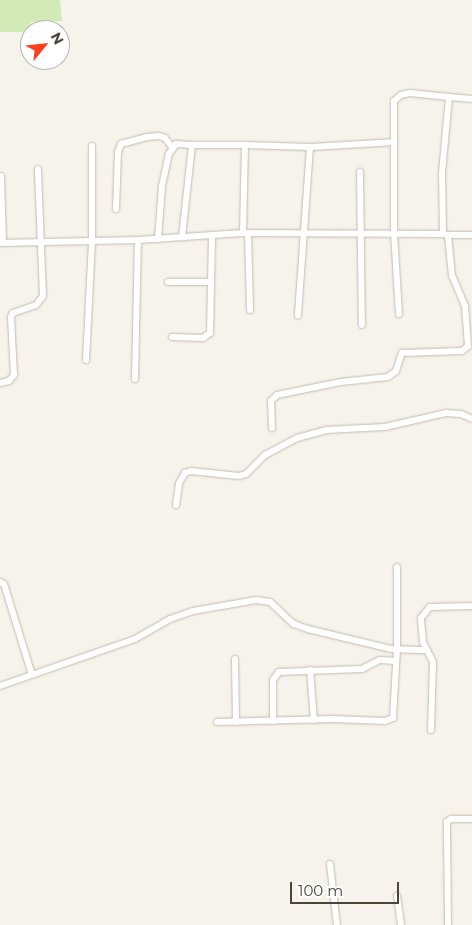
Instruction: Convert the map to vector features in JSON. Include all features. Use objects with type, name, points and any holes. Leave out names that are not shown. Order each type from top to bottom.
[{"type":"street","points":[[399,314],[394,233],[394,101],[400,96],[410,93],[472,99]]},
{"type":"street","points":[[272,428],[272,402],[277,395],[341,382],[388,377],[396,371],[402,353],[466,349],[469,342],[467,317],[452,276],[445,234],[442,173],[449,97]]},
{"type":"street","points":[[116,209],[118,152],[121,144],[159,136],[165,138],[172,147]]},
{"type":"street","points":[[158,239],[162,186],[172,147],[176,144],[310,147],[393,142]]},
{"type":"street","points":[[182,237],[192,145]]},
{"type":"street","points":[[245,145],[246,233],[250,310]]},
{"type":"street","points":[[86,360],[92,241],[92,146]]},
{"type":"street","points":[[298,316],[302,233],[310,147]]},
{"type":"street","points":[[0,383],[9,381],[14,376],[13,313],[36,305],[43,296],[38,169]]},
{"type":"street","points":[[360,172],[362,325]]},
{"type":"street","points":[[1,176],[1,243],[212,237],[246,233],[472,234]]},
{"type":"street","points":[[172,337],[203,338],[208,335],[212,237]]},
{"type":"street","points":[[135,379],[138,240]]},
{"type":"street","points":[[168,282],[211,282]]},
{"type":"street","points":[[176,505],[179,483],[185,474],[191,471],[239,476],[246,474],[274,448],[297,438],[326,430],[385,427],[446,414],[460,414],[472,419]]},
{"type":"street","points":[[217,722],[385,721],[392,718],[397,649],[397,567]]},
{"type":"street","points":[[0,582],[4,584],[6,589],[32,675]]},
{"type":"street","points":[[0,686],[135,639],[170,619],[193,611],[256,600],[270,602],[294,624],[349,641],[397,649],[427,650]]},
{"type":"street","points":[[431,730],[433,662],[420,631],[422,618],[427,609],[435,606],[472,606]]},
{"type":"street","points":[[235,659],[236,722]]},
{"type":"street","points":[[273,721],[273,680],[276,674],[292,670],[362,669],[380,660],[396,661]]},
{"type":"street","points":[[310,670],[314,720]]},
{"type":"street","points":[[448,925],[447,822],[451,819],[472,819]]},
{"type":"street","points":[[330,864],[337,925]]},
{"type":"street","points":[[397,896],[401,925]]},
{"type":"green space","points":[[0,0],[60,0],[62,20],[20,20],[20,32],[0,32]]}]
